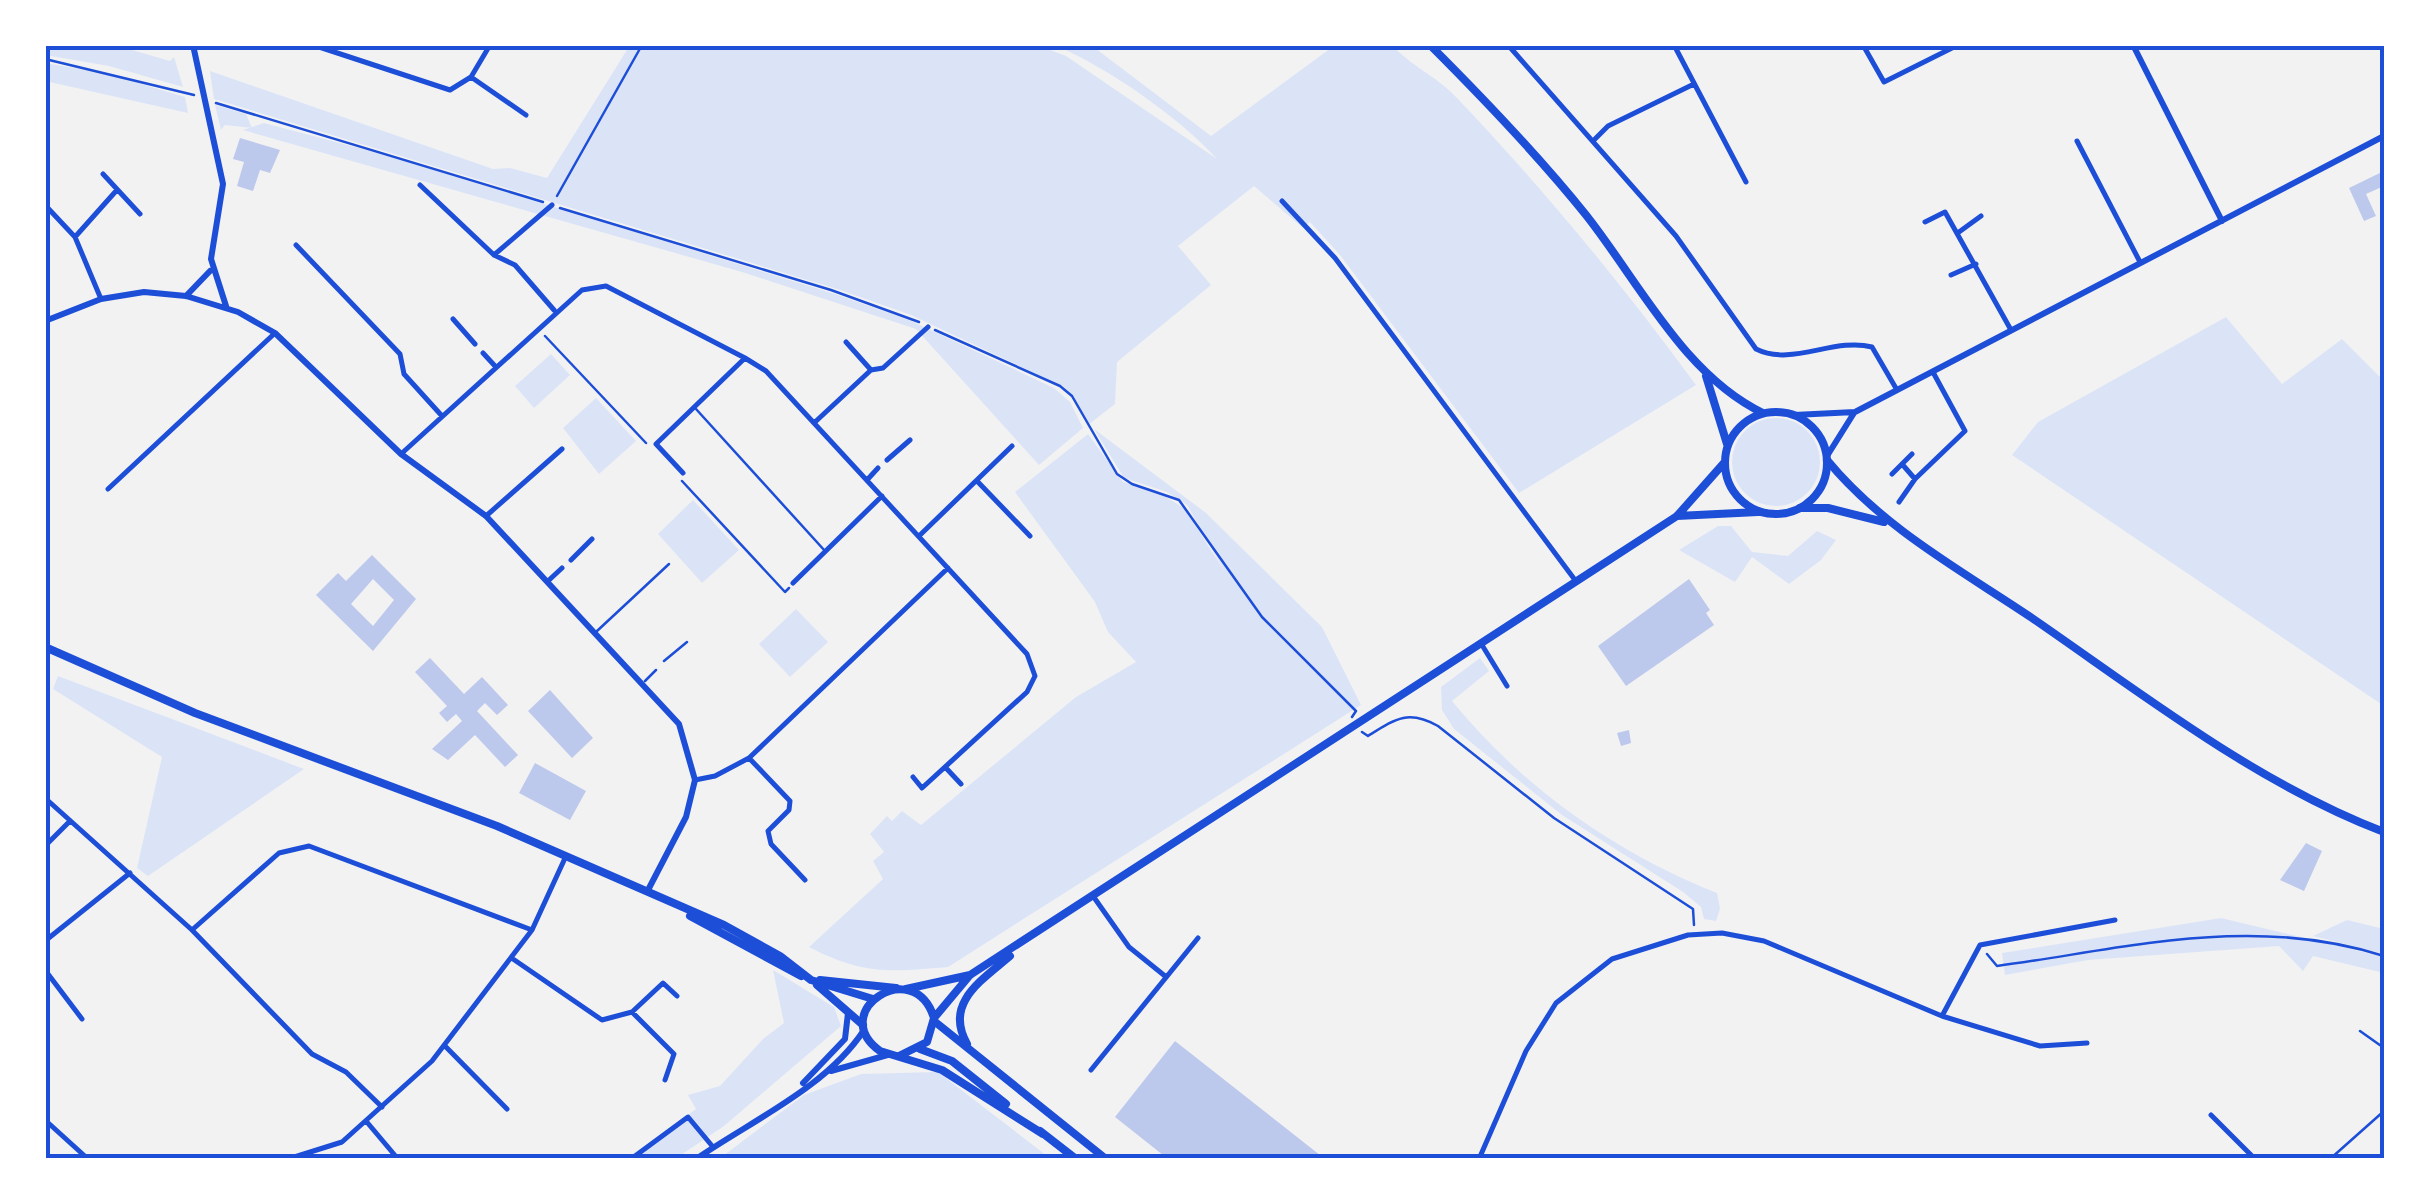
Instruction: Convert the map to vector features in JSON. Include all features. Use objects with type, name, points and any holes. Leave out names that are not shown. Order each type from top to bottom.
[{"type":"main road","points":[[1430,45],[1585,213],[1704,372],[1740,402],[1763,413],[1794,415],[1816,431],[1827,458],[1888,523],[2246,762],[2384,832]]},
{"type":"main road","points":[[1704,372],[1727,446]]},
{"type":"main road","points":[[1759,512],[1734,493],[1724,462],[1727,446],[1738,428],[1763,413]]},
{"type":"main road","points":[[1800,508],[1818,493],[1827,458]]},
{"type":"main road","points":[[45,647],[194,713],[566,856],[679,908],[768,962],[873,999],[970,975],[991,963],[1678,516],[1724,462]]},
{"type":"main road","points":[[1678,516],[1773,514],[1800,508],[1828,508],[1888,523]]},
{"type":"main road","points":[[987,1066],[970,1048],[958,1021],[967,995],[1040,931]]},
{"type":"main road","points":[[896,1055],[920,1048],[932,1034],[934,1019],[970,975]]},
{"type":"main road","points":[[811,980],[901,989],[923,999],[934,1019],[987,1066],[1106,1159]]},
{"type":"main road","points":[[811,980],[848,1010],[864,1027],[874,1046],[952,1075],[1043,1134]]},
{"type":"main road","points":[[864,1027],[873,999]]},
{"type":"main road","points":[[920,1048],[964,1070],[1076,1159]]},
{"type":"street","points":[[192,45],[223,184],[211,270],[226,308]]},
{"type":"street","points":[[313,45],[450,90],[470,77],[490,45]]},
{"type":"street","points":[[1508,45],[1676,236],[1756,349],[1770,356],[1855,342],[1872,347],[1897,391]]},
{"type":"street","points":[[1674,45],[1746,182]]},
{"type":"street","points":[[1864,45],[1884,82],[1958,45]]},
{"type":"street","points":[[2134,45],[2222,220]]},
{"type":"street","points":[[470,77],[526,115]]},
{"type":"street","points":[[1595,140],[1608,126],[1694,84]]},
{"type":"street","points":[[1794,415],[1855,412],[2384,136]]},
{"type":"street","points":[[2078,140],[2142,265]]},
{"type":"street","points":[[103,174],[140,214]]},
{"type":"street","points":[[420,184],[494,256],[515,265],[554,310]]},
{"type":"street","points":[[75,237],[116,190]]},
{"type":"street","points":[[1282,201],[1335,258],[1575,580]]},
{"type":"street","points":[[45,205],[75,237],[101,299]]},
{"type":"street","points":[[494,256],[552,205]]},
{"type":"street","points":[[1925,222],[1945,212],[2012,333]]},
{"type":"street","points":[[1959,232],[1981,216]]},
{"type":"street","points":[[296,245],[400,354],[404,374],[442,416]]},
{"type":"street","points":[[1951,275],[1976,264]]},
{"type":"street","points":[[186,296],[211,270]]},
{"type":"street","points":[[400,454],[554,310],[582,290],[606,286],[766,371],[1026,654],[1035,676],[1027,692],[922,788],[913,777]]},
{"type":"street","points":[[45,321],[101,299],[144,292],[186,296],[226,308],[275,333],[400,454],[486,516],[679,724],[696,780],[686,818],[646,893]]},
{"type":"street","points":[[453,319],[474,344]]},
{"type":"street","points":[[814,423],[870,370],[883,368],[928,327]]},
{"type":"street","points":[[108,489],[275,333]]},
{"type":"street","points":[[846,342],[870,370]]},
{"type":"street","points":[[483,352],[495,366]]},
{"type":"street","points":[[683,472],[656,444],[745,358]]},
{"type":"street","points":[[1899,502],[1915,480],[1965,431],[1934,374]]},
{"type":"street","points":[[1827,458],[1855,412]]},
{"type":"street","points":[[887,460],[910,440]]},
{"type":"street","points":[[920,536],[1012,446]]},
{"type":"street","points":[[486,516],[562,449]]},
{"type":"street","points":[[1892,474],[1912,454]]},
{"type":"street","points":[[1902,464],[1915,480]]},
{"type":"street","points":[[867,480],[878,468]]},
{"type":"street","points":[[977,481],[1030,536]]},
{"type":"street","points":[[793,583],[882,496]]},
{"type":"street","points":[[571,560],[592,540]]},
{"type":"street","points":[[548,581],[562,568]]},
{"type":"street","points":[[696,780],[715,776],[749,758],[948,568]]},
{"type":"street","points":[[1482,644],[1507,686]]},
{"type":"street","points":[[749,758],[790,801],[789,810],[768,831],[771,844],[805,880]]},
{"type":"street","points":[[946,768],[961,784]]},
{"type":"street","points":[[45,798],[192,930],[312,1054],[346,1072],[382,1108]]},
{"type":"street","points":[[45,846],[70,821]]},
{"type":"street","points":[[192,930],[279,853],[309,846],[532,930]]},
{"type":"street","points":[[288,1159],[342,1142],[446,1046],[532,930],[566,856]]},
{"type":"street","points":[[45,941],[130,873]]},
{"type":"street","points":[[1093,896],[1129,947],[1165,976]]},
{"type":"street","points":[[1942,1016],[1980,945],[2115,920]]},
{"type":"street","points":[[1479,1159],[1526,1051],[1556,1004],[1612,959],[1695,934],[1764,942],[1942,1016],[2040,1046],[2087,1043]]},
{"type":"street","points":[[1091,1070],[1198,938]]},
{"type":"street","points":[[513,959],[602,1020],[632,1012],[663,984],[677,996]]},
{"type":"street","points":[[45,970],[82,1018]]},
{"type":"street","points":[[788,1098],[846,1039],[848,1010]]},
{"type":"street","points":[[632,1012],[674,1054],[665,1080]]},
{"type":"street","points":[[696,1159],[820,1076],[851,1050],[864,1027]]},
{"type":"street","points":[[446,1046],[507,1109]]},
{"type":"street","points":[[820,1076],[856,1061],[896,1055]]},
{"type":"street","points":[[2210,1115],[2255,1159]]},
{"type":"street","points":[[632,1159],[688,1117],[713,1147]]},
{"type":"street","points":[[45,1120],[88,1159]]},
{"type":"street","points":[[366,1122],[398,1159]]},
{"type":"lane","points":[[693,406],[826,552]]},
{"type":"lane","points":[[596,632],[670,564]]},
{"type":"lane","points":[[664,661],[687,642]]},
{"type":"lane","points":[[644,682],[656,670]]},
{"type":"lane","points":[[2360,1031],[2384,1048]]},
{"type":"lane","points":[[2330,1159],[2384,1112]]},
{"type":"path","points":[[552,205],[642,45]]},
{"type":"path","points":[[45,60],[74,63],[200,98]]},
{"type":"path","points":[[216,103],[830,290],[928,327],[1060,386],[1072,396],[1118,474],[1132,484],[1159,489],[1179,500],[1262,616],[1356,711],[1352,718]]},
{"type":"path","points":[[1362,732],[1368,736],[1400,715],[1422,716],[1554,818],[1693,909],[1695,934]]},
{"type":"path","points":[[1980,945],[1998,966],[2187,938],[2289,935],[2311,936],[2384,956]]},
{"type":"shaded area","points":[[45,45],[115,45],[170,61],[174,57],[183,87],[109,66],[45,55]]},
{"type":"shaded area","points":[[630,45],[1037,45],[1066,56],[1217,159],[1141,94],[1054,45],[1091,45],[1211,136],[1335,45],[1392,45],[1448,89],[1519,166],[1610,273],[1696,385],[1519,493],[1340,255],[1310,222],[1303,228],[1254,186],[1178,246],[1211,285],[1117,362],[1115,404],[1088,425],[1074,397],[1064,387],[911,315],[214,99],[210,71],[493,169],[510,168],[547,178]]},
{"type":"shaded area","points":[[45,63],[108,74],[185,97],[188,113],[45,81]]},
{"type":"shaded area","points":[[215,105],[246,114],[252,128],[225,125],[221,130]]},
{"type":"shaded area","points":[[264,123],[389,156],[909,320],[1054,388],[1070,402],[1083,428],[1039,465],[916,329],[742,272],[243,130]]},
{"type":"shaded area","points":[[2226,317],[2282,384],[2342,339],[2384,381],[2384,706],[2012,455],[2038,422]]},
{"type":"shaded area","points":[[551,354],[570,375],[534,408],[515,386]]},
{"type":"shaded area","points":[[596,398],[636,441],[599,474],[563,428]]},
{"type":"shaded area","points":[[1776,418],[1807,431],[1820,462],[1807,493],[1776,506],[1745,493],[1732,462],[1745,431]]},
{"type":"shaded area","points":[[1094,429],[1206,513],[1322,627],[1361,705],[948,967],[861,967],[809,947],[883,879],[873,861],[884,852],[870,834],[887,816],[892,821],[902,811],[921,825],[1076,697],[1136,662],[1108,632],[1095,602],[1015,492],[1088,434],[1123,482],[1156,491],[1184,508],[1225,572],[1187,505],[1167,492],[1124,478]]},
{"type":"shaded area","points":[[693,500],[739,550],[702,583],[658,534]]},
{"type":"shaded area","points":[[1718,526],[1731,526],[1752,552],[1788,556],[1817,531],[1836,540],[1821,560],[1789,584],[1752,557],[1735,582],[1679,550]]},
{"type":"shaded area","points":[[796,609],[828,642],[790,677],[759,644]]},
{"type":"shaded area","points":[[1480,658],[1489,671],[1452,701],[1480,733],[1540,789],[1607,838],[1717,893],[1720,909],[1716,921],[1704,919],[1701,907],[1683,892],[1562,815],[1454,729],[1442,710],[1441,687]]},
{"type":"shaded area","points":[[58,676],[304,769],[148,876],[137,868],[162,757],[53,689]]},
{"type":"shaded area","points":[[2221,918],[2384,957],[2384,973],[2313,956],[2303,971],[2279,946],[2088,960],[2005,975],[2002,953]]},
{"type":"shaded area","points":[[2347,920],[2384,929],[2384,954],[2313,936]]},
{"type":"shaded area","points":[[773,970],[834,1007],[841,1026],[724,1126],[675,1159],[626,1159],[696,1109],[688,1095],[720,1086],[763,1039],[784,1023]]},
{"type":"shaded area","points":[[938,1072],[1051,1159],[719,1159],[804,1095],[861,1074]]},
{"type":"building","points":[[240,138],[280,150],[270,173],[260,170],[253,191],[237,186],[244,162],[233,159]]},
{"type":"building","points":[[2384,171],[2384,186],[2366,194],[2376,216],[2364,221],[2349,188]]},
{"type":"building","points":[[372,555],[416,599],[373,651],[316,595],[338,573],[346,581]],"holes":[[[373,579],[394,600],[373,626],[351,604]]]},
{"type":"building","points":[[1689,579],[1710,610],[1706,613],[1714,625],[1626,686],[1598,646]]},
{"type":"building","points":[[430,658],[464,694],[482,677],[508,705],[497,715],[485,703],[477,711],[518,755],[505,767],[475,735],[448,760],[432,749],[462,721],[456,714],[447,722],[439,713],[447,706],[415,672]]},
{"type":"building","points":[[550,690],[593,738],[572,758],[528,711]]},
{"type":"building","points":[[1629,730],[1631,743],[1621,746],[1617,733]]},
{"type":"building","points":[[535,763],[586,791],[570,820],[519,793]]},
{"type":"building","points":[[2306,843],[2322,851],[2304,891],[2280,880]]},
{"type":"building","points":[[1175,1041],[1325,1159],[1168,1159],[1115,1117]]}]
